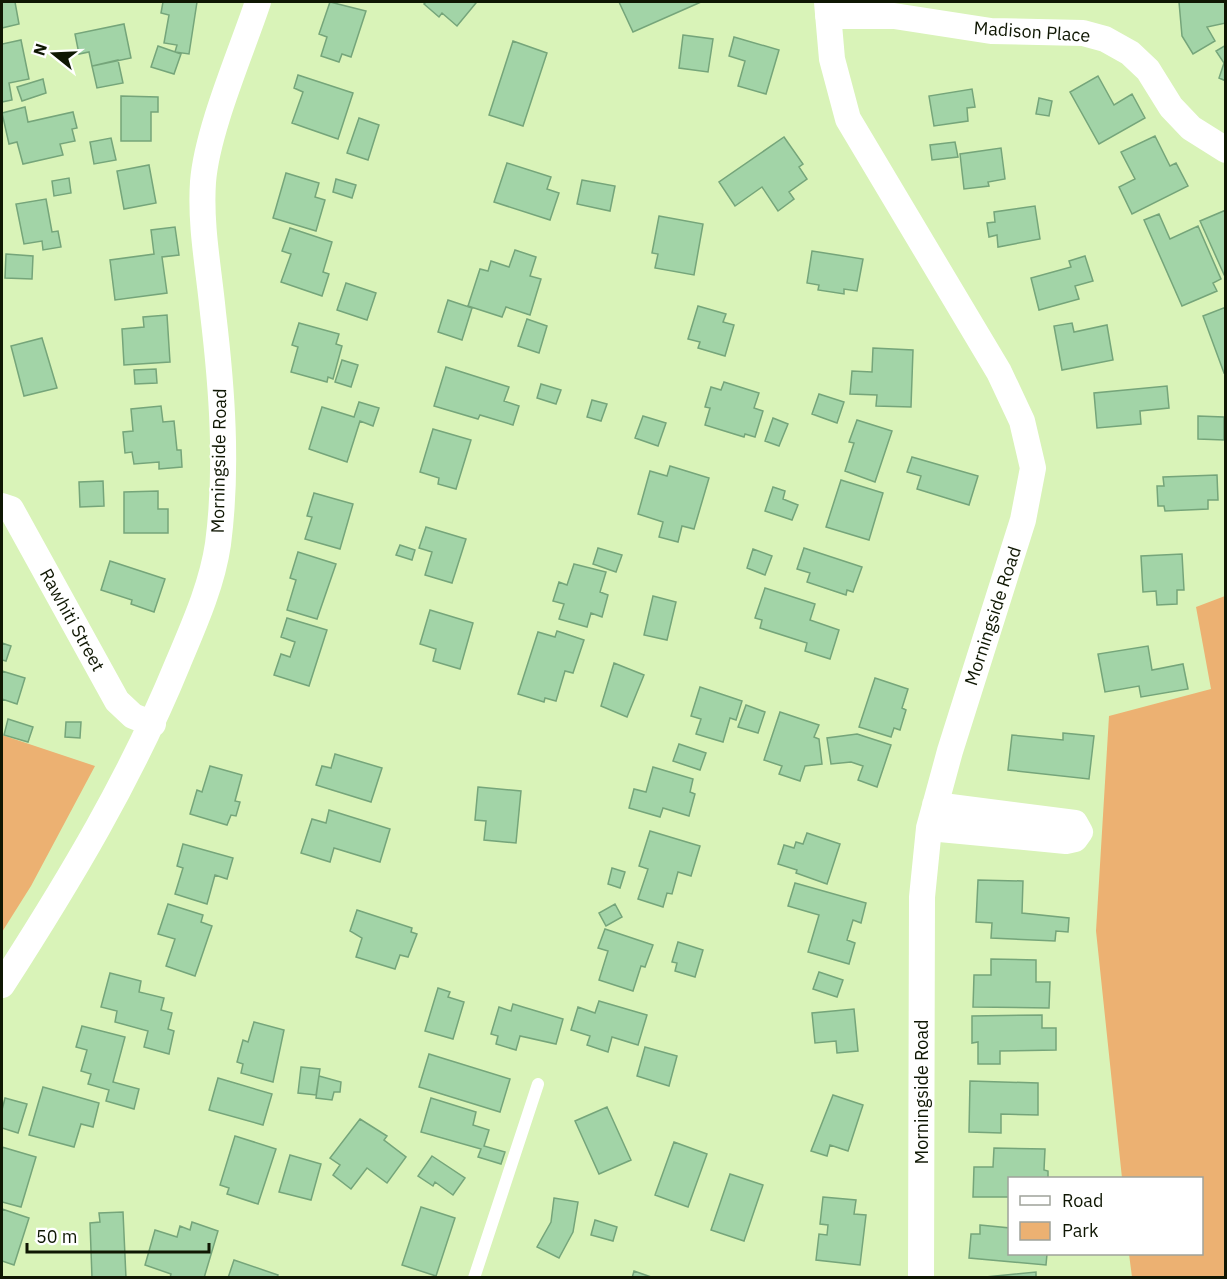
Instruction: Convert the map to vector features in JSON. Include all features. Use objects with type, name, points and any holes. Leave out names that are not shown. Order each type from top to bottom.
[{"type":"street","name":"Morningside Road","points":[[2,985],[94,838],[153,724],[198,614],[218,546],[222,508],[219,375],[203,217],[203,180],[210,145],[258,2]]},
{"type":"street","name":"Morningside Road","points":[[828,9],[832,59],[848,119],[999,372],[1022,421],[1033,468],[1023,520],[932,816],[922,897],[921,1278]]},
{"type":"street","name":"Madison Place","points":[[828,9],[894,16],[991,31],[1083,33],[1105,39],[1131,53],[1148,70],[1171,107],[1191,128],[1226,150]]},
{"type":"street","name":"Rawhiti Street","points":[[5,501],[117,701],[134,716],[153,724]]},
{"type":"lane","points":[[474,1278],[538,1084]]},
{"type":"green space","points":[[1225,596],[1225,1277],[1132,1277],[1129,1255],[1203,1255],[1203,1177],[1122,1177],[1096,931],[1109,716],[1211,689],[1196,607]]},
{"type":"green space","points":[[2,735],[95,766],[31,886],[2,932]]},
{"type":"building","points":[[2,2],[15,2],[19,24],[2,28]]},
{"type":"building","points":[[163,2],[197,2],[189,54],[175,52],[177,45],[164,43],[169,15],[161,13]]},
{"type":"building","points":[[330,2],[366,11],[351,57],[342,54],[339,62],[321,56],[327,37],[319,34]]},
{"type":"building","points":[[426,2],[476,3],[457,26],[442,13],[439,17],[424,4]]},
{"type":"building","points":[[619,2],[701,2],[633,32]]},
{"type":"building","points":[[1179,2],[1226,2],[1226,23],[1207,27],[1215,41],[1193,54],[1182,36]]},
{"type":"building","points":[[124,24],[131,58],[92,66],[89,52],[79,54],[75,34]]},
{"type":"building","points":[[683,35],[713,39],[708,72],[679,68]]},
{"type":"building","points":[[734,37],[779,50],[766,94],[738,86],[745,61],[729,56]]},
{"type":"building","points":[[21,40],[29,79],[9,83],[12,100],[2,102],[2,44]]},
{"type":"building","points":[[513,41],[547,53],[523,126],[489,115]]},
{"type":"building","points":[[1226,45],[1226,81],[1219,78],[1224,63],[1216,51]]},
{"type":"building","points":[[158,46],[181,54],[174,74],[151,67]]},
{"type":"building","points":[[118,60],[123,83],[97,88],[92,66]]},
{"type":"building","points":[[298,75],[353,93],[338,139],[292,123],[303,92],[294,88]]},
{"type":"building","points":[[1098,76],[1114,105],[1132,94],[1145,118],[1099,144],[1070,92]]},
{"type":"building","points":[[43,79],[46,93],[22,101],[17,87]]},
{"type":"building","points":[[972,89],[975,107],[967,108],[968,121],[934,126],[929,96]]},
{"type":"building","points":[[121,96],[158,97],[158,112],[151,112],[151,141],[121,141]]},
{"type":"building","points":[[1039,98],[1052,101],[1049,116],[1036,114]]},
{"type":"building","points":[[25,107],[28,122],[73,112],[77,128],[72,129],[75,141],[60,144],[63,155],[23,164],[17,142],[9,144],[2,113]]},
{"type":"building","points":[[359,118],[379,125],[368,160],[347,153]]},
{"type":"building","points":[[1155,136],[1170,166],[1176,163],[1188,186],[1132,214],[1119,187],[1135,179],[1121,152]]},
{"type":"building","points":[[784,137],[803,164],[799,167],[807,179],[789,192],[794,199],[778,211],[762,187],[735,206],[719,182]]},
{"type":"building","points":[[111,138],[116,160],[94,164],[90,142]]},
{"type":"building","points":[[955,142],[958,157],[932,160],[930,145]]},
{"type":"building","points":[[1001,148],[1005,179],[988,182],[989,186],[964,189],[960,154]]},
{"type":"building","points":[[507,163],[551,177],[547,189],[559,193],[550,220],[494,202]]},
{"type":"building","points":[[149,165],[156,203],[124,209],[117,171]]},
{"type":"building","points":[[286,173],[319,183],[315,197],[325,200],[316,231],[273,218]]},
{"type":"building","points":[[69,178],[71,193],[54,196],[52,181]]},
{"type":"building","points":[[336,179],[356,185],[352,198],[333,192]]},
{"type":"building","points":[[582,180],[615,186],[610,211],[577,204]]},
{"type":"building","points":[[46,199],[52,232],[58,231],[61,247],[43,250],[42,241],[24,244],[16,204]]},
{"type":"building","points":[[1035,206],[1040,239],[998,247],[997,235],[989,237],[987,223],[995,222],[994,212]]},
{"type":"building","points":[[1226,210],[1226,279],[1200,221]]},
{"type":"building","points":[[1159,214],[1170,239],[1198,226],[1221,279],[1213,283],[1217,291],[1182,306],[1144,220]]},
{"type":"building","points":[[659,216],[703,224],[694,275],[655,268],[658,254],[652,253]]},
{"type":"building","points":[[175,227],[179,255],[162,257],[167,293],[115,300],[110,260],[154,254],[151,230]]},
{"type":"building","points":[[290,228],[332,242],[323,272],[329,274],[322,296],[281,282],[291,254],[282,251]]},
{"type":"building","points":[[515,250],[536,257],[530,276],[541,279],[530,315],[506,307],[502,317],[468,306],[480,269],[488,271],[491,261],[509,267]]},
{"type":"building","points":[[812,251],[863,259],[857,291],[844,289],[844,294],[818,290],[819,285],[807,283]]},
{"type":"building","points":[[6,254],[33,256],[32,279],[5,278]]},
{"type":"building","points":[[1085,256],[1093,281],[1075,286],[1079,299],[1039,310],[1031,278],[1071,267],[1069,261]]},
{"type":"building","points":[[346,283],[376,293],[367,320],[337,310]]},
{"type":"building","points":[[448,300],[472,308],[462,340],[438,332]]},
{"type":"building","points":[[698,306],[726,314],[723,322],[734,325],[725,356],[698,348],[700,342],[688,339]]},
{"type":"building","points":[[1226,307],[1226,372],[1224,373],[1203,316]]},
{"type":"building","points":[[167,315],[170,362],[124,365],[122,329],[144,327],[143,317]]},
{"type":"building","points":[[527,319],[547,326],[539,353],[518,346]]},
{"type":"building","points":[[299,323],[339,334],[336,344],[342,346],[333,379],[328,377],[327,382],[291,372],[298,347],[292,345]]},
{"type":"building","points":[[1072,323],[1074,332],[1107,325],[1113,360],[1062,370],[1054,326]]},
{"type":"building","points":[[42,338],[57,388],[24,396],[11,346]]},
{"type":"building","points":[[873,348],[913,350],[911,407],[876,406],[877,395],[850,394],[852,371],[872,372]]},
{"type":"building","points":[[342,360],[358,365],[351,387],[335,382]]},
{"type":"building","points":[[446,367],[509,387],[504,401],[519,406],[513,425],[480,415],[478,419],[434,406]]},
{"type":"building","points":[[156,369],[157,383],[135,384],[134,370]]},
{"type":"building","points":[[724,382],[759,393],[754,408],[763,411],[755,437],[745,434],[744,437],[705,425],[710,408],[705,407],[711,387],[721,390]]},
{"type":"building","points":[[541,384],[561,390],[556,404],[537,398]]},
{"type":"building","points":[[1167,386],[1169,408],[1140,411],[1141,424],[1097,428],[1094,393]]},
{"type":"building","points":[[819,394],[844,402],[837,423],[812,414]]},
{"type":"building","points":[[592,400],[607,404],[601,421],[587,417]]},
{"type":"building","points":[[359,402],[379,408],[373,426],[360,421],[347,462],[309,449],[322,407],[354,417]]},
{"type":"building","points":[[161,406],[163,422],[174,421],[177,450],[181,450],[182,467],[159,469],[159,462],[134,464],[132,452],[125,453],[123,432],[133,431],[131,409]]},
{"type":"building","points":[[643,416],[666,423],[658,446],[635,438]]},
{"type":"building","points":[[1198,416],[1224,417],[1224,440],[1198,439]]},
{"type":"building","points":[[773,418],[788,424],[779,446],[765,441]]},
{"type":"building","points":[[857,420],[892,431],[875,482],[845,471],[854,443],[849,442]]},
{"type":"building","points":[[433,429],[471,440],[456,489],[438,484],[439,478],[420,472]]},
{"type":"building","points":[[912,457],[978,476],[969,505],[917,489],[921,476],[907,472]]},
{"type":"building","points":[[670,466],[709,478],[694,529],[682,526],[678,542],[659,537],[663,522],[638,514],[650,471],[667,476]]},
{"type":"building","points":[[1217,475],[1218,500],[1208,500],[1208,509],[1165,511],[1164,506],[1158,506],[1157,486],[1164,486],[1163,477]]},
{"type":"building","points":[[841,480],[883,493],[869,540],[826,527]]},
{"type":"building","points":[[103,481],[104,506],[80,507],[79,482]]},
{"type":"building","points":[[773,487],[785,491],[783,499],[798,505],[792,520],[765,511]]},
{"type":"building","points":[[158,491],[158,509],[168,509],[168,533],[124,533],[124,492]]},
{"type":"building","points":[[314,493],[353,504],[340,549],[305,539],[312,517],[307,516]]},
{"type":"building","points":[[426,527],[466,539],[452,583],[425,575],[432,552],[419,548]]},
{"type":"building","points":[[400,545],[415,550],[412,560],[396,555]]},
{"type":"building","points":[[598,548],[622,555],[616,572],[593,564]]},
{"type":"building","points":[[804,548],[862,567],[853,592],[847,590],[846,595],[807,582],[810,573],[797,569]]},
{"type":"building","points":[[753,549],[772,556],[765,575],[747,568]]},
{"type":"building","points":[[298,552],[336,564],[317,619],[287,610],[296,580],[290,578]]},
{"type":"building","points":[[1182,554],[1184,590],[1177,590],[1177,604],[1157,605],[1156,591],[1143,592],[1141,556]]},
{"type":"building","points":[[110,561],[165,579],[154,612],[131,604],[132,600],[101,590]]},
{"type":"building","points":[[574,564],[606,572],[600,592],[608,595],[602,617],[591,613],[587,627],[559,619],[564,604],[553,601],[559,582],[567,585]]},
{"type":"building","points":[[765,588],[815,604],[810,620],[839,630],[830,659],[805,651],[807,643],[760,628],[762,620],[755,618]]},
{"type":"building","points":[[653,596],[676,602],[667,640],[644,635]]},
{"type":"building","points":[[430,610],[473,623],[460,669],[433,661],[436,649],[420,644]]},
{"type":"building","points":[[287,618],[327,630],[309,686],[274,675],[281,654],[290,657],[295,642],[281,637]]},
{"type":"building","points":[[557,631],[584,640],[573,673],[565,671],[556,701],[545,698],[544,702],[518,694],[538,632],[555,637]]},
{"type":"building","points":[[2,643],[11,646],[6,661],[2,660]]},
{"type":"building","points":[[1148,646],[1152,670],[1183,664],[1188,689],[1141,697],[1139,686],[1105,692],[1098,654]]},
{"type":"building","points":[[614,663],[644,675],[627,717],[601,706]]},
{"type":"building","points":[[2,671],[25,678],[17,704],[2,699]]},
{"type":"building","points":[[875,678],[908,689],[902,708],[906,710],[900,730],[894,728],[891,737],[859,727]]},
{"type":"building","points":[[700,687],[742,701],[736,720],[730,718],[723,742],[696,734],[701,719],[691,716]]},
{"type":"building","points":[[746,705],[765,712],[758,733],[738,727]]},
{"type":"building","points":[[780,712],[819,725],[814,737],[819,739],[822,764],[805,766],[800,781],[779,774],[782,766],[764,760]]},
{"type":"building","points":[[8,719],[33,727],[28,742],[4,735]]},
{"type":"building","points":[[66,722],[81,722],[80,738],[65,737]]},
{"type":"building","points":[[1063,733],[1094,736],[1089,779],[1008,770],[1012,735],[1063,740]]},
{"type":"building","points":[[857,734],[891,745],[877,787],[858,780],[863,766],[851,762],[831,764],[827,738]]},
{"type":"building","points":[[679,744],[706,753],[700,770],[673,761]]},
{"type":"building","points":[[335,754],[382,768],[371,802],[316,785],[322,766],[331,768]]},
{"type":"building","points":[[210,766],[242,775],[235,801],[240,802],[236,816],[231,815],[227,825],[190,814],[197,790],[202,792]]},
{"type":"building","points":[[653,767],[693,779],[690,792],[695,794],[689,816],[663,808],[660,817],[629,808],[634,789],[646,792]]},
{"type":"building","points":[[478,787],[521,791],[516,843],[484,840],[486,821],[475,820]]},
{"type":"building","points":[[329,810],[390,829],[380,862],[334,848],[330,862],[301,853],[312,819],[326,823]]},
{"type":"building","points":[[650,831],[700,846],[691,876],[678,872],[672,894],[667,893],[663,907],[638,899],[648,869],[639,866]]},
{"type":"building","points":[[807,833],[840,844],[827,884],[778,864],[784,845],[794,848],[796,842],[803,844]]},
{"type":"building","points":[[183,844],[233,858],[227,879],[215,875],[207,904],[175,894],[183,868],[177,866]]},
{"type":"building","points":[[612,868],[625,872],[620,888],[608,884]]},
{"type":"building","points":[[978,880],[1023,881],[1022,913],[1069,918],[1068,932],[1056,931],[1055,941],[991,938],[992,923],[976,922]]},
{"type":"building","points":[[795,883],[866,903],[861,923],[853,920],[847,940],[855,943],[849,964],[808,952],[819,915],[788,906]]},
{"type":"building","points":[[168,904],[203,915],[201,922],[212,926],[195,976],[166,966],[175,939],[158,934]]},
{"type":"building","points":[[615,904],[622,917],[606,926],[599,913]]},
{"type":"building","points":[[357,910],[412,928],[411,932],[417,934],[408,957],[400,955],[395,969],[356,957],[362,938],[350,931]]},
{"type":"building","points":[[605,929],[653,945],[645,967],[641,966],[633,991],[599,980],[608,951],[598,948]]},
{"type":"building","points":[[678,942],[703,950],[695,977],[675,971],[677,963],[672,962]]},
{"type":"building","points":[[991,959],[1036,960],[1036,982],[1050,982],[1049,1008],[973,1007],[974,975],[991,975]]},
{"type":"building","points":[[819,972],[843,980],[837,997],[813,989]]},
{"type":"building","points":[[110,973],[141,981],[139,992],[164,998],[161,1010],[172,1013],[168,1029],[174,1031],[169,1054],[144,1047],[148,1031],[115,1022],[117,1011],[101,1007]]},
{"type":"building","points":[[438,988],[450,992],[448,997],[464,1002],[453,1039],[425,1031]]},
{"type":"building","points":[[599,1001],[647,1015],[638,1045],[612,1037],[608,1052],[587,1045],[590,1036],[571,1030],[578,1007],[595,1013]]},
{"type":"building","points":[[513,1004],[563,1019],[556,1044],[520,1036],[516,1050],[496,1044],[498,1036],[491,1034],[499,1007],[511,1011]]},
{"type":"building","points":[[854,1009],[858,1051],[837,1053],[836,1041],[815,1043],[812,1013]]},
{"type":"building","points":[[1042,1015],[1042,1028],[1056,1028],[1056,1050],[1000,1051],[1000,1064],[978,1064],[978,1042],[972,1043],[972,1016]]},
{"type":"building","points":[[254,1022],[284,1030],[273,1082],[241,1073],[243,1064],[237,1062],[243,1040],[248,1042]]},
{"type":"building","points":[[82,1026],[125,1037],[113,1082],[139,1089],[134,1109],[106,1101],[109,1090],[88,1084],[91,1074],[81,1071],[87,1050],[76,1047]]},
{"type":"building","points":[[645,1047],[677,1056],[669,1086],[637,1076]]},
{"type":"building","points":[[429,1054],[510,1079],[500,1112],[419,1087]]},
{"type":"building","points":[[301,1067],[320,1069],[316,1095],[298,1093]]},
{"type":"building","points":[[319,1076],[341,1082],[340,1092],[334,1092],[332,1100],[316,1098]]},
{"type":"building","points":[[218,1078],[272,1094],[263,1125],[209,1110]]},
{"type":"building","points":[[970,1081],[1038,1083],[1038,1115],[1001,1114],[1001,1133],[969,1132]]},
{"type":"building","points":[[43,1087],[99,1103],[93,1127],[81,1124],[74,1147],[29,1135]]},
{"type":"building","points":[[833,1095],[863,1105],[848,1151],[830,1145],[827,1156],[811,1151]]},
{"type":"building","points":[[5,1098],[27,1104],[18,1133],[2,1128]]},
{"type":"building","points":[[431,1098],[476,1112],[473,1125],[489,1130],[484,1146],[505,1152],[501,1164],[478,1157],[481,1149],[421,1132]]},
{"type":"building","points":[[607,1107],[631,1160],[599,1174],[575,1121]]},
{"type":"building","points":[[360,1119],[387,1136],[384,1140],[406,1157],[387,1183],[367,1168],[351,1189],[333,1175],[340,1165],[330,1158]]},
{"type":"building","points":[[235,1136],[276,1149],[258,1204],[227,1194],[229,1188],[220,1185]]},
{"type":"building","points":[[674,1142],[707,1154],[688,1207],[655,1195]]},
{"type":"building","points":[[2,1147],[36,1157],[21,1207],[2,1202]]},
{"type":"building","points":[[994,1148],[1045,1149],[1044,1170],[1048,1171],[1048,1177],[1008,1177],[1008,1197],[973,1197],[974,1167],[993,1167]]},
{"type":"building","points":[[290,1155],[321,1164],[311,1200],[279,1192]]},
{"type":"building","points":[[432,1156],[465,1178],[453,1195],[435,1182],[433,1186],[418,1176]]},
{"type":"building","points":[[730,1174],[763,1185],[744,1241],[711,1230]]},
{"type":"building","points":[[823,1197],[856,1200],[854,1214],[866,1215],[860,1265],[816,1260],[819,1234],[827,1235],[828,1225],[820,1224]]},
{"type":"building","points":[[554,1198],[578,1202],[573,1232],[559,1258],[537,1247],[551,1222]]},
{"type":"building","points":[[421,1207],[455,1218],[436,1276],[402,1265]]},
{"type":"building","points":[[2,1209],[29,1218],[14,1265],[2,1261]]},
{"type":"building","points":[[123,1212],[126,1278],[92,1278],[90,1223],[100,1222],[99,1213]]},
{"type":"building","points":[[595,1220],[617,1227],[613,1241],[591,1235]]},
{"type":"building","points":[[192,1222],[218,1231],[204,1278],[170,1278],[171,1274],[145,1265],[155,1230],[177,1237],[180,1226],[190,1230]]},
{"type":"building","points":[[980,1225],[1008,1228],[1008,1255],[1047,1255],[1046,1265],[969,1258],[971,1234],[980,1234]]},
{"type":"building","points":[[234,1260],[278,1275],[277,1278],[228,1278]]},
{"type":"building","points":[[634,1271],[654,1278],[632,1278]]},
{"type":"building","points":[[1036,1272],[1036,1278],[986,1278],[986,1277]]}]
